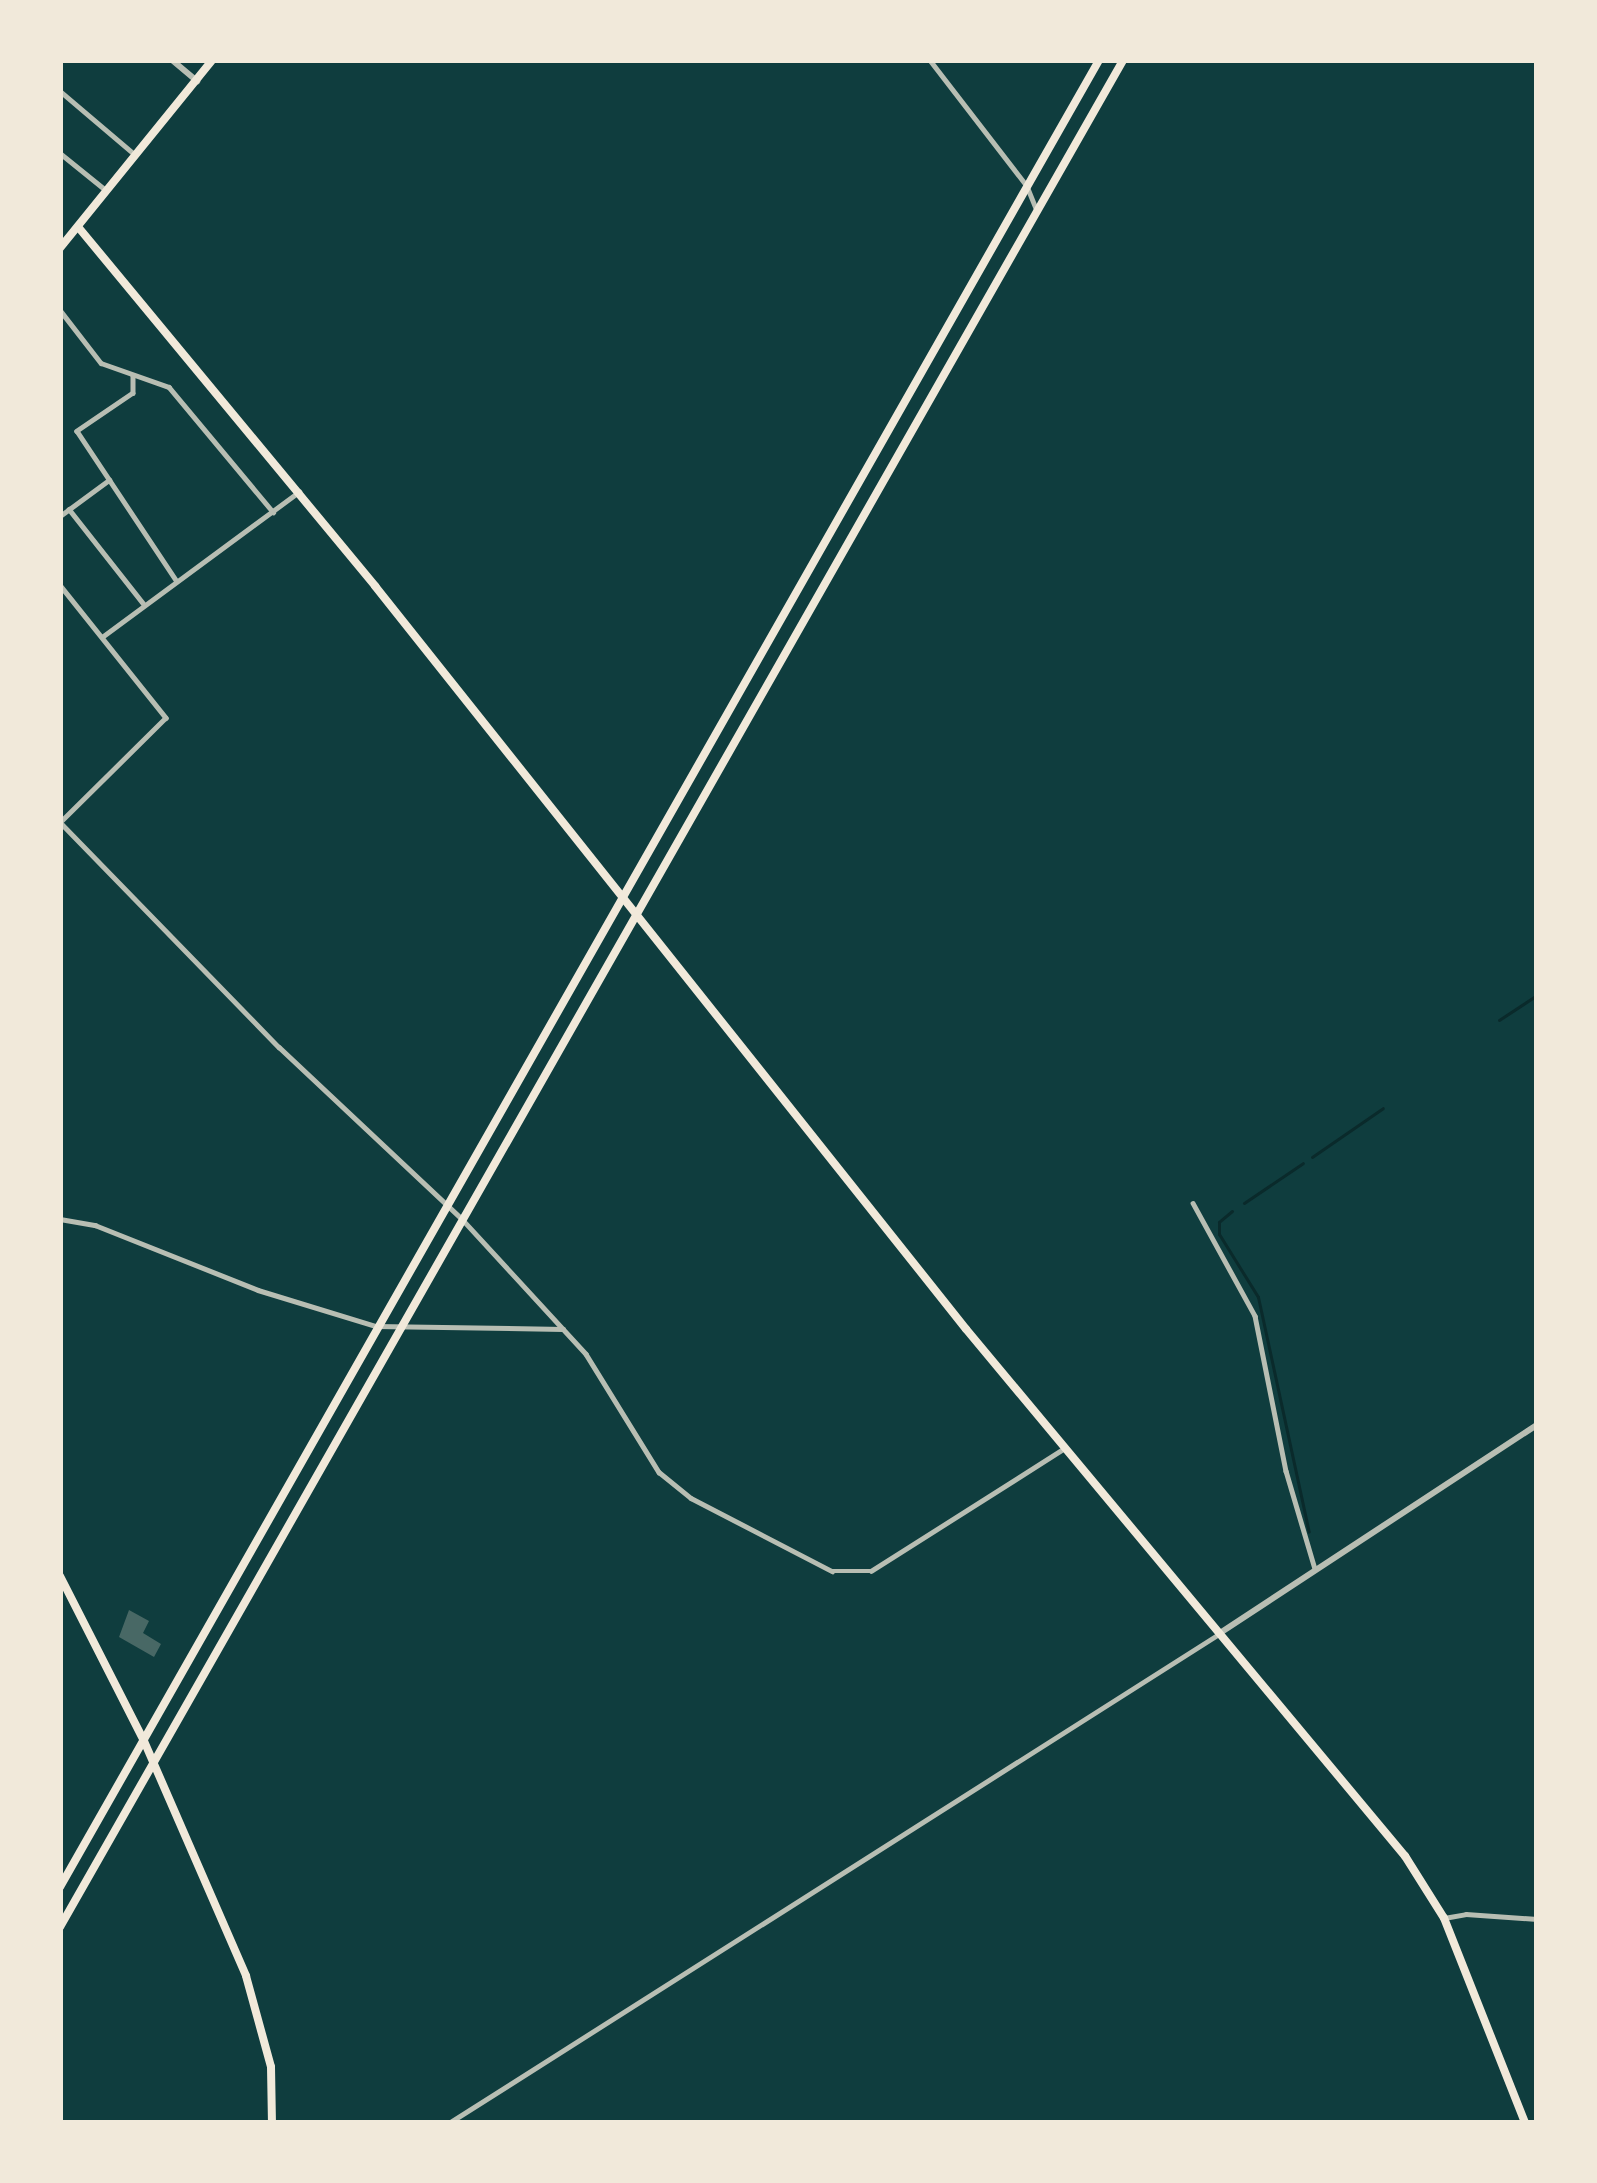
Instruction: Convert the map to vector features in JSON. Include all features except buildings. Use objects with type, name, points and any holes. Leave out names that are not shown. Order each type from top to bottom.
[{"type":"main road","points":[[60,248],[212,60]]},
{"type":"main road","points":[[60,1887],[1099,60]]},
{"type":"main road","points":[[60,1927],[1123,60]]},
{"type":"main road","points":[[79,228],[299,492],[1066,1448],[1405,1856],[1444,1918],[1525,2123]]},
{"type":"main road","points":[[60,1576],[153,1762],[260,2013],[271,2067],[272,2123]]},
{"type":"street","points":[[172,60],[196,81]]},
{"type":"street","points":[[930,60],[1027,186],[1037,212]]},
{"type":"street","points":[[60,91],[137,157]]},
{"type":"street","points":[[60,153],[109,192]]},
{"type":"street","points":[[60,310],[101,363],[169,387],[273,512]]},
{"type":"street","points":[[133,376],[133,392],[77,431],[176,580]]},
{"type":"street","points":[[60,516],[109,480]]},
{"type":"street","points":[[102,637],[299,492]]},
{"type":"street","points":[[69,509],[143,603]]},
{"type":"street","points":[[60,585],[166,718],[60,822],[215,983],[462,1219],[586,1354],[669,1483],[832,1571],[871,1571],[1066,1448]]},
{"type":"street","points":[[1193,1203],[1255,1316],[1286,1472],[1315,1569]]},
{"type":"street","points":[[60,1219],[95,1225],[258,1290],[376,1326],[563,1329]]},
{"type":"street","points":[[449,2123],[1220,1633],[1537,1425]]},
{"type":"street","points":[[1444,1918],[1466,1914],[1537,1919]]},
{"type":"waterway","points":[[1499,1020],[1537,995]]},
{"type":"waterway","points":[[1312,1157],[1383,1108]]},
{"type":"waterway","points":[[1244,1203],[1303,1163]]},
{"type":"waterway","points":[[1232,1211],[1219,1222],[1219,1234],[1258,1297],[1309,1532]]}]
